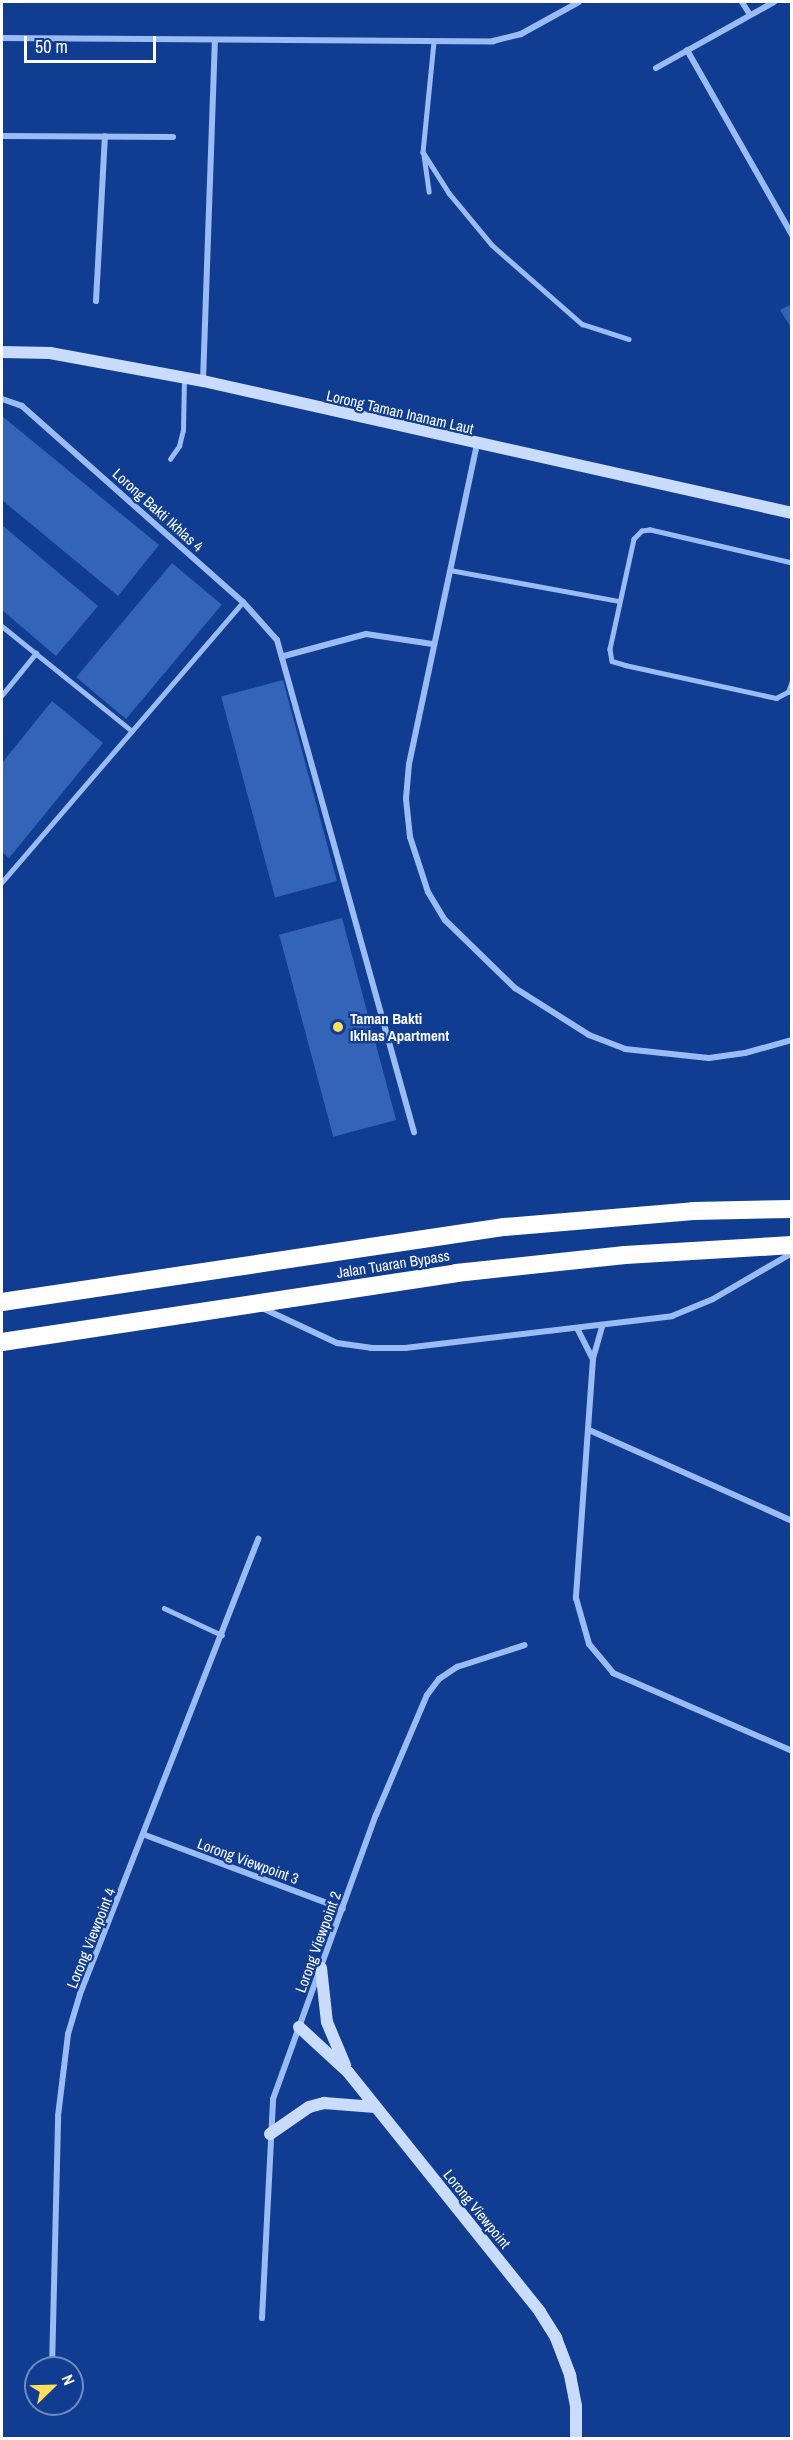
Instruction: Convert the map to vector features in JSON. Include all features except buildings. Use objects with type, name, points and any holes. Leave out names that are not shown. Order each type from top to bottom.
[{"type":"highway","name":"Jalan Tuaran Bypass","points":[[2,1302],[504,1227],[693,1211],[792,1209]]},
{"type":"highway","name":"Jalan Tuaran Bypass","points":[[2,1342],[456,1273],[625,1255],[792,1245]]},
{"type":"main road","name":"Lorong Taman Inanam Laut","points":[[2,352],[50,353],[203,381],[792,513]]},
{"type":"main road","points":[[321,1968],[327,2022],[348,2072]]},
{"type":"main road","name":"Lorong Viewpoint","points":[[299,2027],[348,2072],[545,2321],[570,2375],[576,2406],[576,2439]]},
{"type":"main road","points":[[270,2134],[299,2111],[324,2103],[375,2107]]},
{"type":"street","points":[[2,38],[215,42],[434,42],[506,39],[579,2]]},
{"type":"street","points":[[742,2],[750,15]]},
{"type":"street","points":[[656,68],[774,2]]},
{"type":"street","points":[[203,381],[215,42]]},
{"type":"street","points":[[687,50],[792,235]]},
{"type":"street","points":[[2,136],[173,137]]},
{"type":"street","points":[[96,301],[105,136]]},
{"type":"street","name":"Lorong Bakti Ikhlas 4","points":[[2,399],[22,406],[268,626],[284,656],[414,1132]]},
{"type":"street","points":[[477,444],[432,644],[409,764],[406,799],[410,837],[428,892],[445,921],[470,949],[515,988],[553,1015],[589,1035],[625,1049],[709,1058],[745,1053],[792,1040]]},
{"type":"street","points":[[284,656],[366,634],[432,644]]},
{"type":"street","points":[[253,1304],[337,1342],[371,1348],[602,1327],[689,1311],[792,1253]]},
{"type":"street","points":[[602,1327],[592,1359],[576,1598],[580,1621],[597,1658],[613,1672],[792,1752]]},
{"type":"street","points":[[578,1329],[592,1359]]},
{"type":"street","points":[[589,1430],[792,1521]]},
{"type":"street","name":"Lorong Viewpoint 4","points":[[52,2356],[58,2116],[63,2062],[80,1994],[146,1835],[258,1539]]},
{"type":"street","name":"Lorong Viewpoint 2","points":[[262,2318],[273,2099],[389,1782],[427,1695],[439,1679],[457,1667],[525,1646]]},
{"type":"street","name":"Lorong Viewpoint 3","points":[[146,1835],[343,1909]]},
{"type":"lane","points":[[429,192],[423,152],[434,42]]},
{"type":"lane","points":[[423,152],[449,193],[492,245],[582,324],[629,339]]},
{"type":"lane","points":[[170,459],[179,446],[183,430],[184,378]]},
{"type":"lane","points":[[792,563],[650,530],[642,531],[634,539],[610,649],[612,660],[776,698],[788,692],[792,681]]},
{"type":"lane","points":[[450,570],[619,601]]},
{"type":"lane","points":[[2,882],[243,602]]},
{"type":"lane","points":[[2,626],[132,731]]},
{"type":"lane","points":[[2,695],[36,653]]},
{"type":"lane","points":[[164,1608],[222,1635]]},
{"type":"place","name":"Taman Bakti Ikhlas Apartment","points":[[338,1027]]}]
